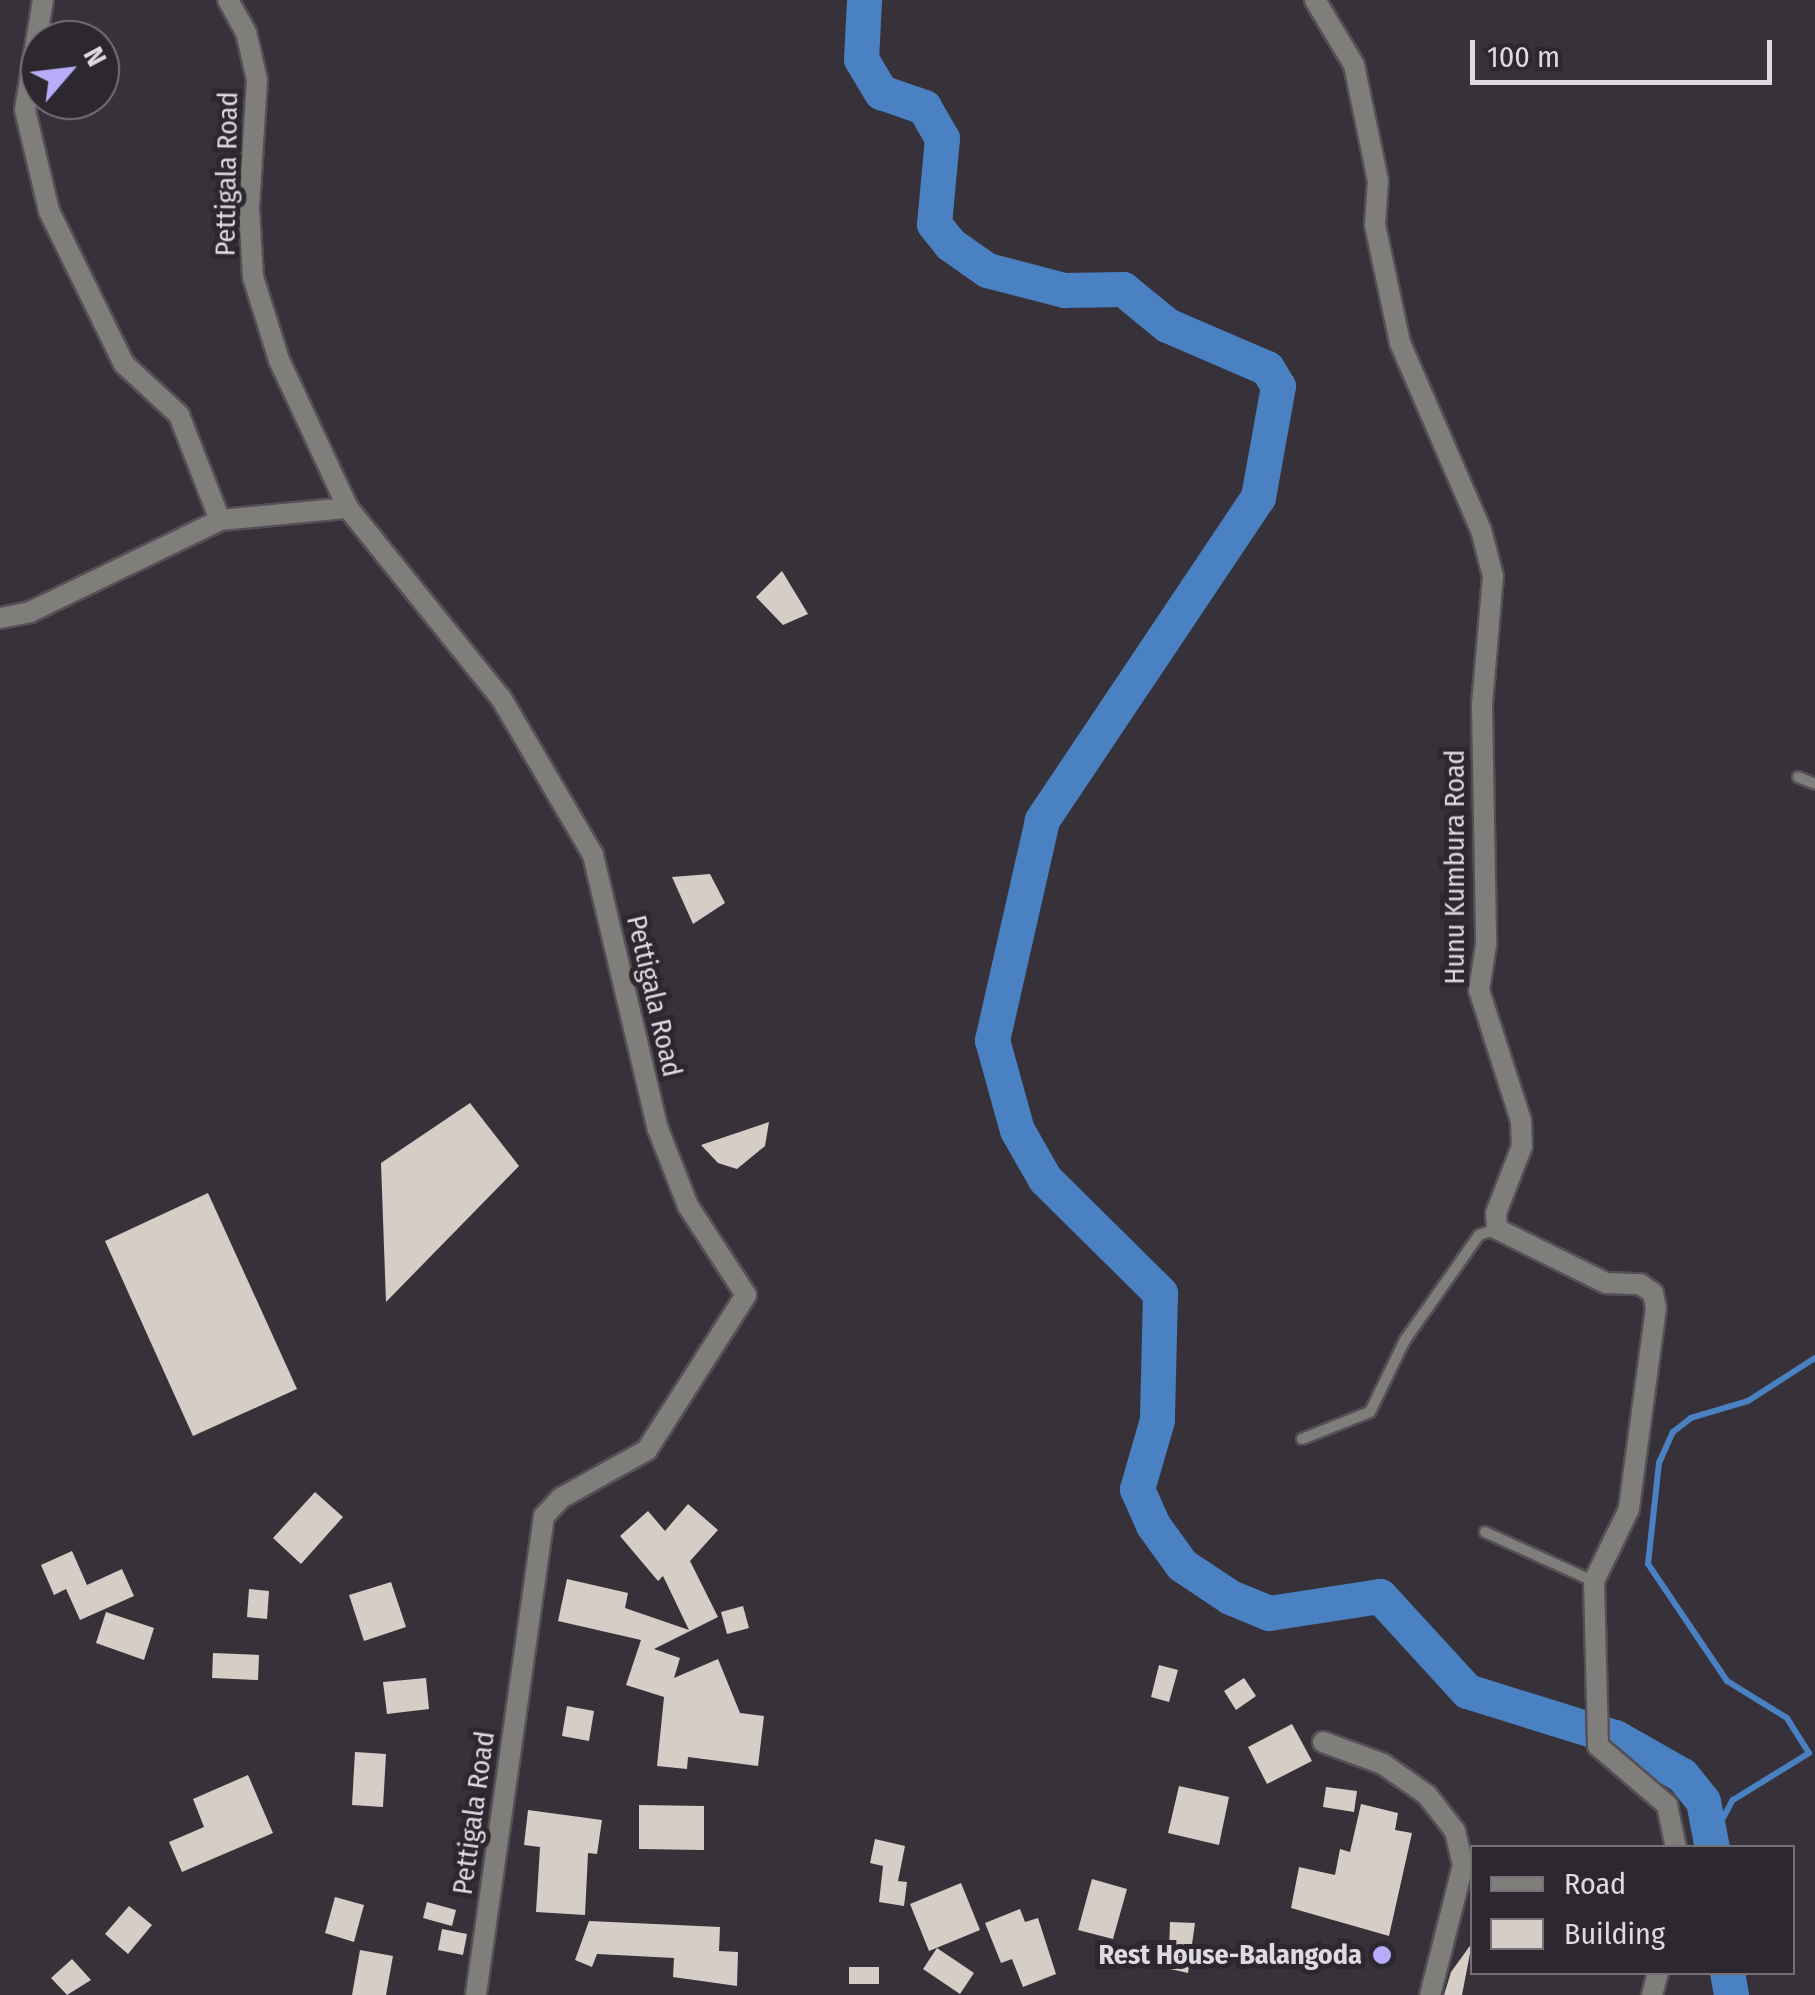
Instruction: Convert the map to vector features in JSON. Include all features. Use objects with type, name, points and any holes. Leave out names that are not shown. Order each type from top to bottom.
[{"type":"street","points":[[43,0],[25,110],[48,211],[124,364],[179,414],[220,520]]},
{"type":"street","name":"Pettigala Road","points":[[228,0],[246,32],[257,80],[249,208],[253,277],[279,360],[348,508],[501,698],[593,856],[658,1129],[688,1206],[746,1294],[647,1450],[562,1498],[544,1516],[476,1995]]},
{"type":"street","name":"Hunu Kumbura Road","points":[[1315,0],[1354,65],[1378,181],[1374,224],[1400,342],[1481,530],[1493,576],[1482,705],[1486,945],[1480,990],[1521,1121],[1522,1146],[1496,1213],[1497,1229]]},
{"type":"street","points":[[0,618],[30,612],[220,520],[348,508]]},
{"type":"street","points":[[1497,1229],[1606,1283],[1640,1284],[1653,1293],[1656,1308],[1629,1509],[1594,1581],[1598,1746],[1667,1806],[1675,1845]]},
{"type":"street","points":[[1323,1742],[1383,1764],[1427,1795],[1455,1831],[1462,1865],[1430,1995]]},
{"type":"lane","points":[[1798,777],[1815,784]]},
{"type":"lane","points":[[1302,1438],[1370,1412],[1405,1340],[1479,1234],[1497,1229]]},
{"type":"lane","points":[[1484,1532],[1594,1581]]},
{"type":"building","points":[[782,571],[808,614],[783,625],[756,597]]},
{"type":"building","points":[[710,874],[725,903],[693,924],[672,877]]},
{"type":"building","points":[[470,1103],[519,1166],[386,1302],[381,1163]]},
{"type":"building","points":[[769,1122],[765,1146],[737,1169],[718,1163],[701,1145]]},
{"type":"building","points":[[208,1193],[297,1389],[193,1436],[105,1241]]},
{"type":"building","points":[[315,1492],[343,1517],[301,1564],[273,1538]]},
{"type":"building","points":[[688,1504],[718,1530],[690,1561],[718,1617],[654,1649],[680,1658],[674,1678],[718,1659],[740,1713],[764,1716],[758,1766],[688,1757],[687,1769],[657,1766],[664,1697],[626,1685],[641,1640],[558,1621],[567,1579],[628,1593],[625,1608],[689,1630],[663,1576],[658,1581],[620,1536],[648,1511],[665,1531]]},
{"type":"building","points":[[72,1551],[87,1585],[122,1569],[134,1596],[80,1620],[66,1589],[54,1595],[41,1565]]},
{"type":"building","points":[[391,1582],[406,1627],[364,1641],[349,1595]]},
{"type":"building","points":[[249,1589],[269,1591],[267,1619],[247,1617]]},
{"type":"building","points":[[743,1606],[749,1628],[727,1634],[721,1612]]},
{"type":"building","points":[[106,1612],[154,1628],[144,1660],[96,1643]]},
{"type":"building","points":[[213,1653],[259,1655],[258,1680],[212,1678]]},
{"type":"building","points":[[1159,1665],[1178,1670],[1169,1702],[1151,1697]]},
{"type":"building","points":[[426,1678],[429,1709],[387,1714],[383,1682]]},
{"type":"building","points":[[1244,1678],[1256,1696],[1236,1710],[1224,1691]]},
{"type":"building","points":[[567,1706],[594,1711],[589,1741],[562,1736]]},
{"type":"building","points":[[1292,1724],[1312,1761],[1267,1784],[1248,1747]]},
{"type":"building","points":[[355,1752],[386,1754],[383,1807],[352,1805]]},
{"type":"building","points":[[248,1775],[273,1833],[182,1872],[169,1842],[204,1827],[193,1799]]},
{"type":"building","points":[[1179,1786],[1229,1797],[1219,1845],[1168,1833]]},
{"type":"building","points":[[1326,1787],[1357,1791],[1354,1812],[1323,1807]]},
{"type":"building","points":[[1361,1804],[1398,1813],[1395,1830],[1412,1833],[1389,1936],[1291,1908],[1299,1867],[1335,1875],[1340,1849],[1350,1852]]},
{"type":"building","points":[[639,1805],[704,1806],[704,1850],[639,1849]]},
{"type":"building","points":[[528,1810],[602,1820],[597,1854],[588,1853],[585,1915],[536,1912],[540,1847],[524,1845]]},
{"type":"building","points":[[875,1839],[905,1846],[898,1881],[907,1882],[904,1906],[879,1902],[883,1866],[870,1863]]},
{"type":"building","points":[[1092,1879],[1127,1889],[1113,1939],[1078,1930]]},
{"type":"building","points":[[961,1883],[980,1930],[929,1951],[910,1904]]},
{"type":"building","points":[[335,1897],[364,1905],[354,1942],[325,1933]]},
{"type":"building","points":[[427,1902],[456,1910],[452,1926],[423,1918]]},
{"type":"building","points":[[129,1906],[152,1925],[128,1954],[105,1934]]},
{"type":"building","points":[[1020,1909],[1025,1922],[1038,1918],[1056,1974],[1023,1987],[1012,1959],[1001,1963],[985,1923]]},
{"type":"building","points":[[589,1921],[720,1927],[719,1951],[738,1952],[737,1986],[673,1977],[674,1958],[597,1954],[592,1967],[575,1960]]},
{"type":"building","points":[[1170,1922],[1195,1923],[1188,1973],[1148,1964],[1149,1950],[1169,1952]]},
{"type":"building","points":[[442,1929],[467,1934],[463,1955],[438,1950]]},
{"type":"building","points":[[1470,1946],[1462,1995],[1444,1995],[1451,1972]]},
{"type":"building","points":[[937,1948],[974,1973],[960,1994],[923,1969]]},
{"type":"building","points":[[360,1950],[393,1956],[386,1995],[352,1995]]},
{"type":"building","points":[[72,1959],[91,1980],[67,1995],[51,1978]]},
{"type":"building","points":[[849,1967],[879,1967],[879,1984],[849,1984]]},
{"type":"waterway","points":[[864,0],[861,59],[881,92],[924,107],[942,138],[934,224],[950,244],[987,270],[1064,290],[1123,289],[1167,325],[1267,368],[1278,386],[1258,497],[1042,820],[992,1040],[1017,1130],[1045,1179],[1160,1293],[1157,1420],[1137,1489],[1153,1525],[1182,1565],[1230,1597],[1269,1613],[1380,1596],[1467,1691],[1615,1737],[1682,1775],[1703,1801],[1711,1845]]},
{"type":"waterway","points":[[1714,1835],[1733,1800],[1809,1753],[1787,1718],[1727,1681],[1648,1564],[1659,1463],[1673,1432],[1691,1418],[1748,1401],[1815,1358]]},
{"type":"waterway","points":[[1728,1975],[1731,1995]]},
{"type":"place","name":"Rest House-Balangoda","points":[[1382,1955]]}]
